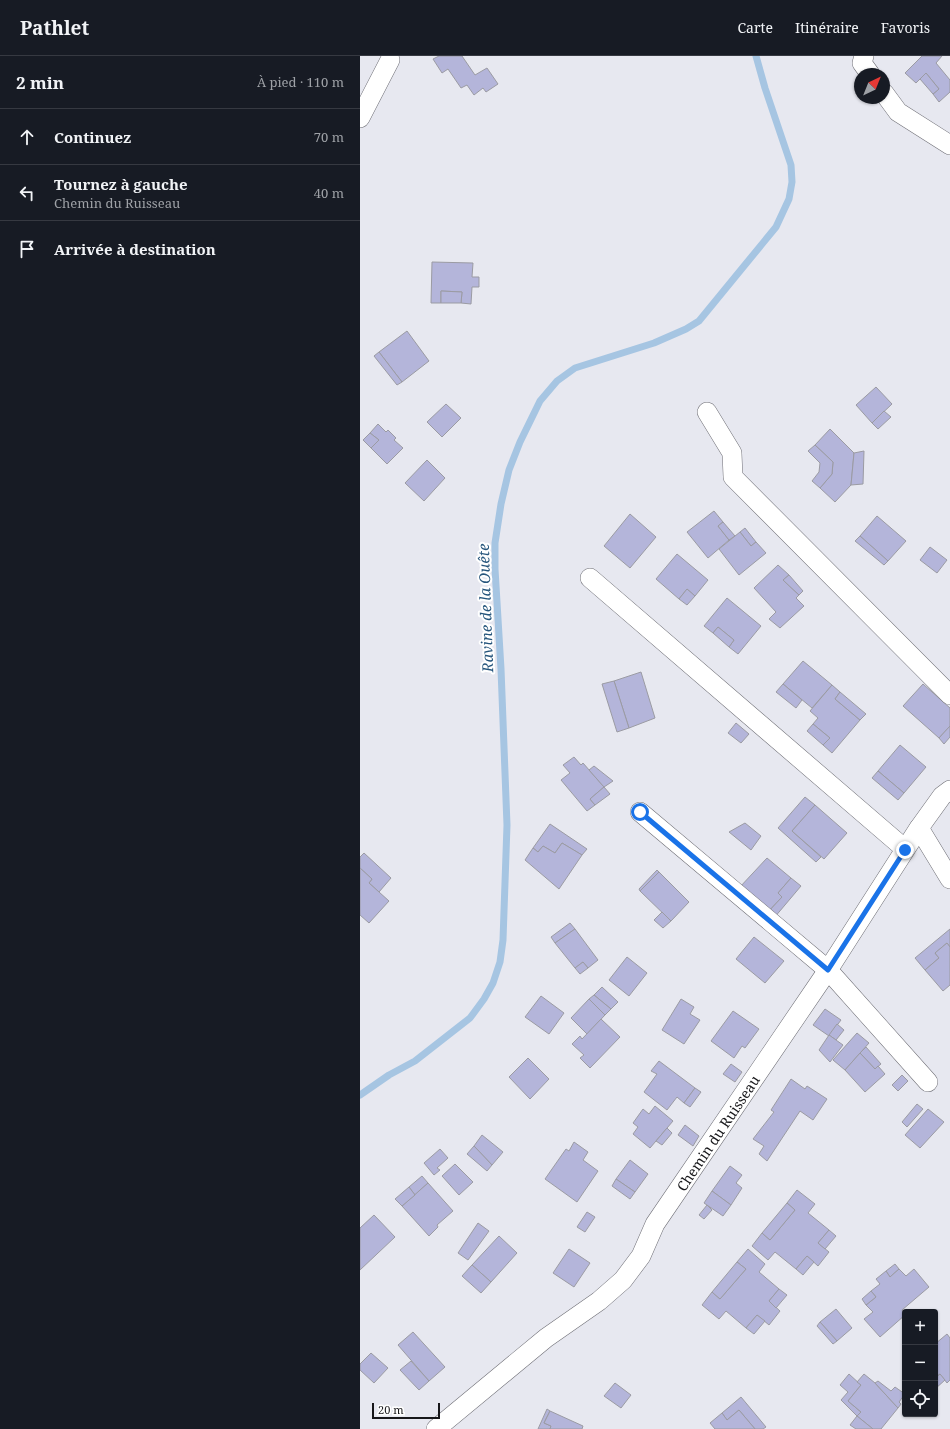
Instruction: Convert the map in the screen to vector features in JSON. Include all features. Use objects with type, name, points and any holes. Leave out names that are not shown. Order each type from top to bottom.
[{"type":"street","points":[[864,56],[862,63],[866,68]]},
{"type":"street","points":[[360,118],[390,60]]},
{"type":"street","points":[[890,101],[898,112],[950,145]]},
{"type":"street","points":[[706,412],[732,453],[733,477],[950,695]]},
{"type":"street","points":[[590,578],[905,850]]},
{"type":"street","name":"Chemin du Ruisseau","points":[[436,1429],[546,1338],[599,1301],[623,1280],[641,1256],[655,1224],[828,970],[919,828],[942,796],[950,790]]},
{"type":"street","points":[[640,812],[828,970],[928,1082]]},
{"type":"street","points":[[919,828],[950,879]]},
{"type":"building","points":[[439,56],[462,56],[475,75],[487,68],[498,84],[486,92],[483,88],[474,95],[467,85],[461,88],[448,69],[442,73],[433,59]]},
{"type":"building","points":[[922,56],[942,56],[936,63],[950,80],[950,92],[939,102],[933,94],[939,89],[926,73],[916,83],[905,73]]},
{"type":"building","points":[[926,73],[939,89],[933,94],[920,79]]},
{"type":"building","points":[[432,262],[473,263],[472,277],[479,277],[479,287],[472,287],[471,304],[461,303],[462,292],[441,291],[441,303],[431,303]]},
{"type":"building","points":[[441,291],[462,292],[461,303],[441,303]]},
{"type":"building","points":[[407,331],[429,361],[402,382],[379,352]]},
{"type":"building","points":[[379,352],[402,382],[397,385],[374,356]]},
{"type":"building","points":[[876,387],[892,404],[872,423],[856,405]]},
{"type":"building","points":[[446,404],[461,418],[442,437],[427,422]]},
{"type":"building","points":[[884,411],[891,417],[878,429],[872,423]]},
{"type":"building","points":[[378,424],[386,432],[388,430],[396,438],[394,440],[403,448],[387,464],[371,448],[379,440],[370,433]]},
{"type":"building","points":[[830,429],[854,453],[851,485],[835,502],[820,488],[832,474],[833,462],[815,445]]},
{"type":"building","points":[[370,433],[379,440],[371,448],[363,440]]},
{"type":"building","points":[[815,445],[833,462],[832,474],[820,488],[812,481],[819,472],[820,463],[808,451]]},
{"type":"building","points":[[864,451],[863,484],[851,485],[854,453]]},
{"type":"building","points":[[427,460],[445,478],[424,501],[405,483]]},
{"type":"building","points":[[714,511],[723,522],[718,526],[729,540],[708,558],[687,532]]},
{"type":"building","points":[[630,514],[656,537],[630,568],[604,546]]},
{"type":"building","points":[[877,516],[906,541],[888,561],[860,536]]},
{"type":"building","points":[[723,522],[735,536],[729,540],[718,526]]},
{"type":"building","points":[[745,528],[756,542],[751,546],[740,532]]},
{"type":"building","points":[[740,532],[751,546],[756,542],[766,553],[739,575],[719,549]]},
{"type":"building","points":[[860,536],[888,561],[884,565],[855,541]]},
{"type":"building","points":[[930,547],[947,560],[937,573],[920,560]]},
{"type":"building","points":[[677,554],[708,580],[695,596],[687,589],[679,599],[656,579]]},
{"type":"building","points":[[778,565],[789,575],[783,580],[799,595],[796,598],[804,606],[780,628],[769,619],[776,612],[754,588]]},
{"type":"building","points":[[789,575],[803,591],[799,595],[783,580]]},
{"type":"building","points":[[687,589],[695,596],[687,605],[679,599]]},
{"type":"building","points":[[727,598],[761,626],[738,654],[729,647],[734,640],[718,627],[713,633],[704,626]]},
{"type":"building","points":[[718,627],[734,640],[729,647],[713,633]]},
{"type":"building","points":[[803,661],[832,685],[812,708],[783,684]]},
{"type":"building","points":[[641,672],[655,718],[629,728],[614,681]]},
{"type":"building","points":[[614,681],[629,728],[617,732],[602,684]]},
{"type":"building","points":[[783,684],[802,700],[796,708],[776,692]]},
{"type":"building","points":[[923,684],[950,708],[950,726],[939,738],[903,706]]},
{"type":"building","points":[[832,685],[840,692],[835,699],[860,720],[832,753],[823,745],[830,738],[813,724],[818,718],[810,711]]},
{"type":"building","points":[[840,692],[866,714],[860,720],[835,699]]},
{"type":"building","points":[[736,723],[749,734],[741,743],[728,733]]},
{"type":"building","points":[[813,724],[830,738],[823,745],[807,731]]},
{"type":"building","points":[[950,726],[950,737],[944,744],[939,738]]},
{"type":"building","points":[[900,745],[926,767],[904,793],[878,771]]},
{"type":"building","points":[[574,757],[581,765],[583,763],[604,787],[590,799],[595,805],[587,811],[561,780],[570,773],[563,765]]},
{"type":"building","points":[[594,766],[613,781],[604,787],[589,770]]},
{"type":"building","points":[[878,771],[904,793],[898,800],[872,778]]},
{"type":"building","points":[[604,787],[610,794],[595,805],[590,799]]},
{"type":"building","points":[[805,797],[815,805],[792,831],[821,857],[816,862],[778,828]]},
{"type":"building","points":[[815,805],[847,833],[824,859],[792,831]]},
{"type":"building","points":[[745,823],[761,836],[751,850],[729,832]]},
{"type":"building","points":[[550,824],[587,849],[582,855],[562,843],[555,853],[543,846],[538,852],[533,848]]},
{"type":"building","points":[[562,843],[582,855],[559,889],[525,860],[533,848],[538,852],[543,846],[555,853]]},
{"type":"building","points":[[364,853],[391,878],[379,892],[369,883],[372,879],[360,868],[360,857]]},
{"type":"building","points":[[767,858],[791,878],[778,893],[782,897],[768,912],[739,888]]},
{"type":"building","points":[[360,868],[372,879],[369,883],[389,901],[369,923],[360,915]]},
{"type":"building","points":[[657,870],[659,872],[640,891],[639,889]]},
{"type":"building","points":[[659,872],[689,902],[671,921],[640,891]]},
{"type":"building","points":[[791,878],[801,886],[774,918],[768,912],[782,897],[778,893]]},
{"type":"building","points":[[662,912],[671,921],[663,928],[654,920]]},
{"type":"building","points":[[570,923],[575,929],[555,943],[551,937]]},
{"type":"building","points":[[575,929],[598,960],[588,968],[583,962],[575,968],[555,943]]},
{"type":"building","points":[[950,929],[950,947],[947,943],[935,953],[939,958],[925,970],[915,958]]},
{"type":"building","points":[[754,937],[784,961],[765,983],[736,959]]},
{"type":"building","points":[[947,943],[950,947],[950,985],[943,991],[925,970],[939,958],[935,953]]},
{"type":"building","points":[[627,957],[647,973],[629,996],[609,980]]},
{"type":"building","points":[[583,962],[588,968],[580,974],[575,968]]},
{"type":"building","points":[[602,987],[618,1002],[611,1009],[594,995]]},
{"type":"building","points":[[594,995],[611,1009],[605,1015],[589,999]]},
{"type":"building","points":[[541,996],[564,1013],[549,1034],[525,1017]]},
{"type":"building","points":[[589,999],[605,1015],[587,1034],[571,1018]]},
{"type":"building","points":[[681,999],[694,1007],[690,1014],[700,1020],[684,1044],[662,1030]]},
{"type":"building","points":[[825,1009],[841,1020],[829,1036],[813,1025]]},
{"type":"building","points":[[733,1011],[759,1029],[745,1048],[742,1046],[734,1058],[711,1041]]},
{"type":"building","points":[[601,1019],[620,1037],[590,1068],[580,1058],[584,1055],[572,1044],[580,1036],[582,1039]]},
{"type":"building","points":[[837,1024],[844,1030],[836,1040],[829,1035]]},
{"type":"building","points":[[857,1033],[869,1043],[845,1070],[833,1060]]},
{"type":"building","points":[[829,1035],[843,1045],[830,1062],[819,1050]]},
{"type":"building","points":[[866,1047],[881,1064],[875,1069],[860,1053]]},
{"type":"building","points":[[860,1053],[875,1069],[878,1066],[885,1074],[865,1092],[845,1070]]},
{"type":"building","points":[[528,1058],[549,1079],[530,1099],[509,1077]]},
{"type":"building","points":[[659,1061],[695,1088],[684,1103],[677,1097],[667,1110],[644,1092],[657,1074],[651,1071]]},
{"type":"building","points":[[731,1064],[742,1072],[735,1082],[723,1074]]},
{"type":"building","points":[[902,1075],[908,1081],[898,1091],[892,1085]]},
{"type":"building","points":[[791,1079],[805,1089],[807,1086],[827,1099],[813,1120],[800,1111],[767,1161],[759,1154],[764,1146],[753,1139],[774,1112],[771,1110]]},
{"type":"building","points":[[695,1088],[701,1092],[690,1107],[684,1103]]},
{"type":"building","points":[[917,1104],[923,1109],[907,1127],[902,1122]]},
{"type":"building","points":[[655,1106],[673,1121],[650,1148],[633,1134],[638,1127],[633,1123],[643,1109],[649,1114]]},
{"type":"building","points":[[928,1109],[944,1122],[920,1148],[905,1135]]},
{"type":"building","points":[[685,1125],[699,1136],[693,1146],[678,1135]]},
{"type":"building","points":[[667,1128],[672,1133],[662,1145],[656,1141]]},
{"type":"building","points":[[482,1135],[503,1152],[492,1165],[474,1146]]},
{"type":"building","points":[[574,1142],[588,1152],[583,1160],[598,1171],[577,1202],[545,1179],[566,1149],[569,1151]]},
{"type":"building","points":[[474,1146],[492,1165],[487,1171],[467,1154]]},
{"type":"building","points":[[440,1149],[448,1158],[437,1168],[440,1170],[434,1175],[424,1163]]},
{"type":"building","points":[[630,1160],[648,1174],[635,1192],[616,1179]]},
{"type":"building","points":[[455,1164],[473,1182],[459,1195],[442,1176]]},
{"type":"building","points":[[730,1166],[742,1175],[736,1183],[742,1188],[731,1205],[712,1191]]},
{"type":"building","points":[[422,1176],[428,1183],[415,1195],[409,1187]]},
{"type":"building","points":[[616,1179],[635,1192],[630,1199],[612,1186]]},
{"type":"building","points":[[428,1183],[453,1211],[437,1225],[438,1227],[429,1236],[402,1206]]},
{"type":"building","points":[[409,1187],[415,1195],[402,1206],[395,1199]]},
{"type":"building","points":[[797,1190],[815,1204],[808,1213],[829,1230],[818,1243],[829,1252],[818,1266],[807,1256],[796,1269],[775,1252],[768,1260],[752,1246],[762,1233],[770,1240],[795,1210],[787,1203]]},
{"type":"building","points":[[712,1191],[731,1205],[723,1216],[704,1203]]},
{"type":"building","points":[[787,1203],[795,1210],[770,1240],[762,1233]]},
{"type":"building","points":[[707,1205],[712,1210],[704,1219],[699,1215]]},
{"type":"building","points":[[587,1212],[595,1217],[585,1232],[577,1227]]},
{"type":"building","points":[[374,1215],[395,1237],[360,1270],[360,1228]]},
{"type":"building","points":[[478,1223],[489,1231],[468,1260],[458,1253]]},
{"type":"building","points":[[829,1230],[836,1236],[825,1249],[818,1243]]},
{"type":"building","points":[[499,1236],[517,1253],[491,1282],[472,1265]]},
{"type":"building","points":[[569,1249],[590,1263],[574,1287],[553,1273]]},
{"type":"building","points":[[748,1249],[765,1264],[759,1272],[779,1289],[769,1301],[780,1311],[769,1325],[757,1315],[746,1328],[726,1311],[719,1319],[702,1305],[712,1292],[720,1299],[746,1269],[737,1262]]},
{"type":"building","points":[[807,1256],[814,1262],[803,1275],[796,1269]]},
{"type":"building","points":[[737,1262],[746,1269],[720,1299],[712,1292]]},
{"type":"building","points":[[895,1264],[899,1269],[890,1277],[886,1271]]},
{"type":"building","points":[[472,1265],[491,1282],[481,1293],[462,1276]]},
{"type":"building","points":[[899,1269],[906,1276],[914,1269],[929,1287],[902,1309],[902,1318],[880,1337],[864,1319],[873,1312],[866,1305],[876,1297],[871,1291],[880,1284],[876,1279],[886,1271],[890,1277]]},
{"type":"building","points":[[779,1289],[787,1295],[776,1308],[769,1301]]},
{"type":"building","points":[[871,1291],[876,1297],[866,1305],[862,1299]]},
{"type":"building","points":[[836,1309],[852,1328],[837,1341],[820,1322]]},
{"type":"building","points":[[757,1315],[765,1321],[754,1334],[746,1328]]},
{"type":"building","points":[[820,1322],[837,1341],[833,1344],[817,1326]]},
{"type":"building","points":[[413,1332],[445,1367],[429,1381],[398,1345]]},
{"type":"building","points":[[947,1334],[950,1338],[950,1380],[947,1383],[940,1374],[938,1376],[938,1342]]},
{"type":"building","points":[[371,1353],[388,1368],[374,1383],[360,1370],[360,1364]]},
{"type":"building","points":[[411,1361],[429,1381],[419,1390],[400,1370]]},
{"type":"building","points":[[849,1374],[861,1385],[848,1401],[861,1412],[857,1416],[841,1400],[848,1392],[840,1385]]},
{"type":"building","points":[[864,1374],[875,1383],[898,1408],[881,1429],[873,1429],[857,1416],[861,1412],[848,1401],[861,1385],[857,1382]]},
{"type":"building","points":[[940,1374],[945,1380],[938,1386],[938,1381],[938,1376]]},
{"type":"building","points":[[878,1381],[891,1391],[895,1387],[902,1392],[902,1398],[899,1402],[901,1404],[898,1408],[875,1383]]},
{"type":"building","points":[[615,1383],[631,1395],[621,1408],[604,1396]]},
{"type":"building","points":[[741,1397],[766,1427],[763,1429],[755,1429],[739,1410],[727,1420],[722,1413]]},
{"type":"building","points":[[547,1409],[550,1411],[544,1423],[551,1426],[550,1429],[538,1429]]},
{"type":"building","points":[[739,1410],[755,1429],[715,1429],[710,1423],[722,1413],[727,1420]]},
{"type":"building","points":[[550,1411],[583,1426],[582,1429],[550,1429],[551,1426],[544,1423]]},
{"type":"building","points":[[857,1416],[873,1429],[856,1429],[850,1425]]},
{"type":"waterway","name":"Ravine de la Ouête","points":[[360,1095],[389,1075],[415,1061],[470,1018],[484,999],[493,983],[500,962],[503,940],[507,825],[495,543],[501,504],[509,470],[520,442],[540,401],[557,381],[575,368],[654,343],[686,329],[699,321],[776,227],[789,199],[792,182],[791,165],[765,88],[756,56]]},
{"type":"route","points":[[640,812],[828,970],[905,850]]}]
